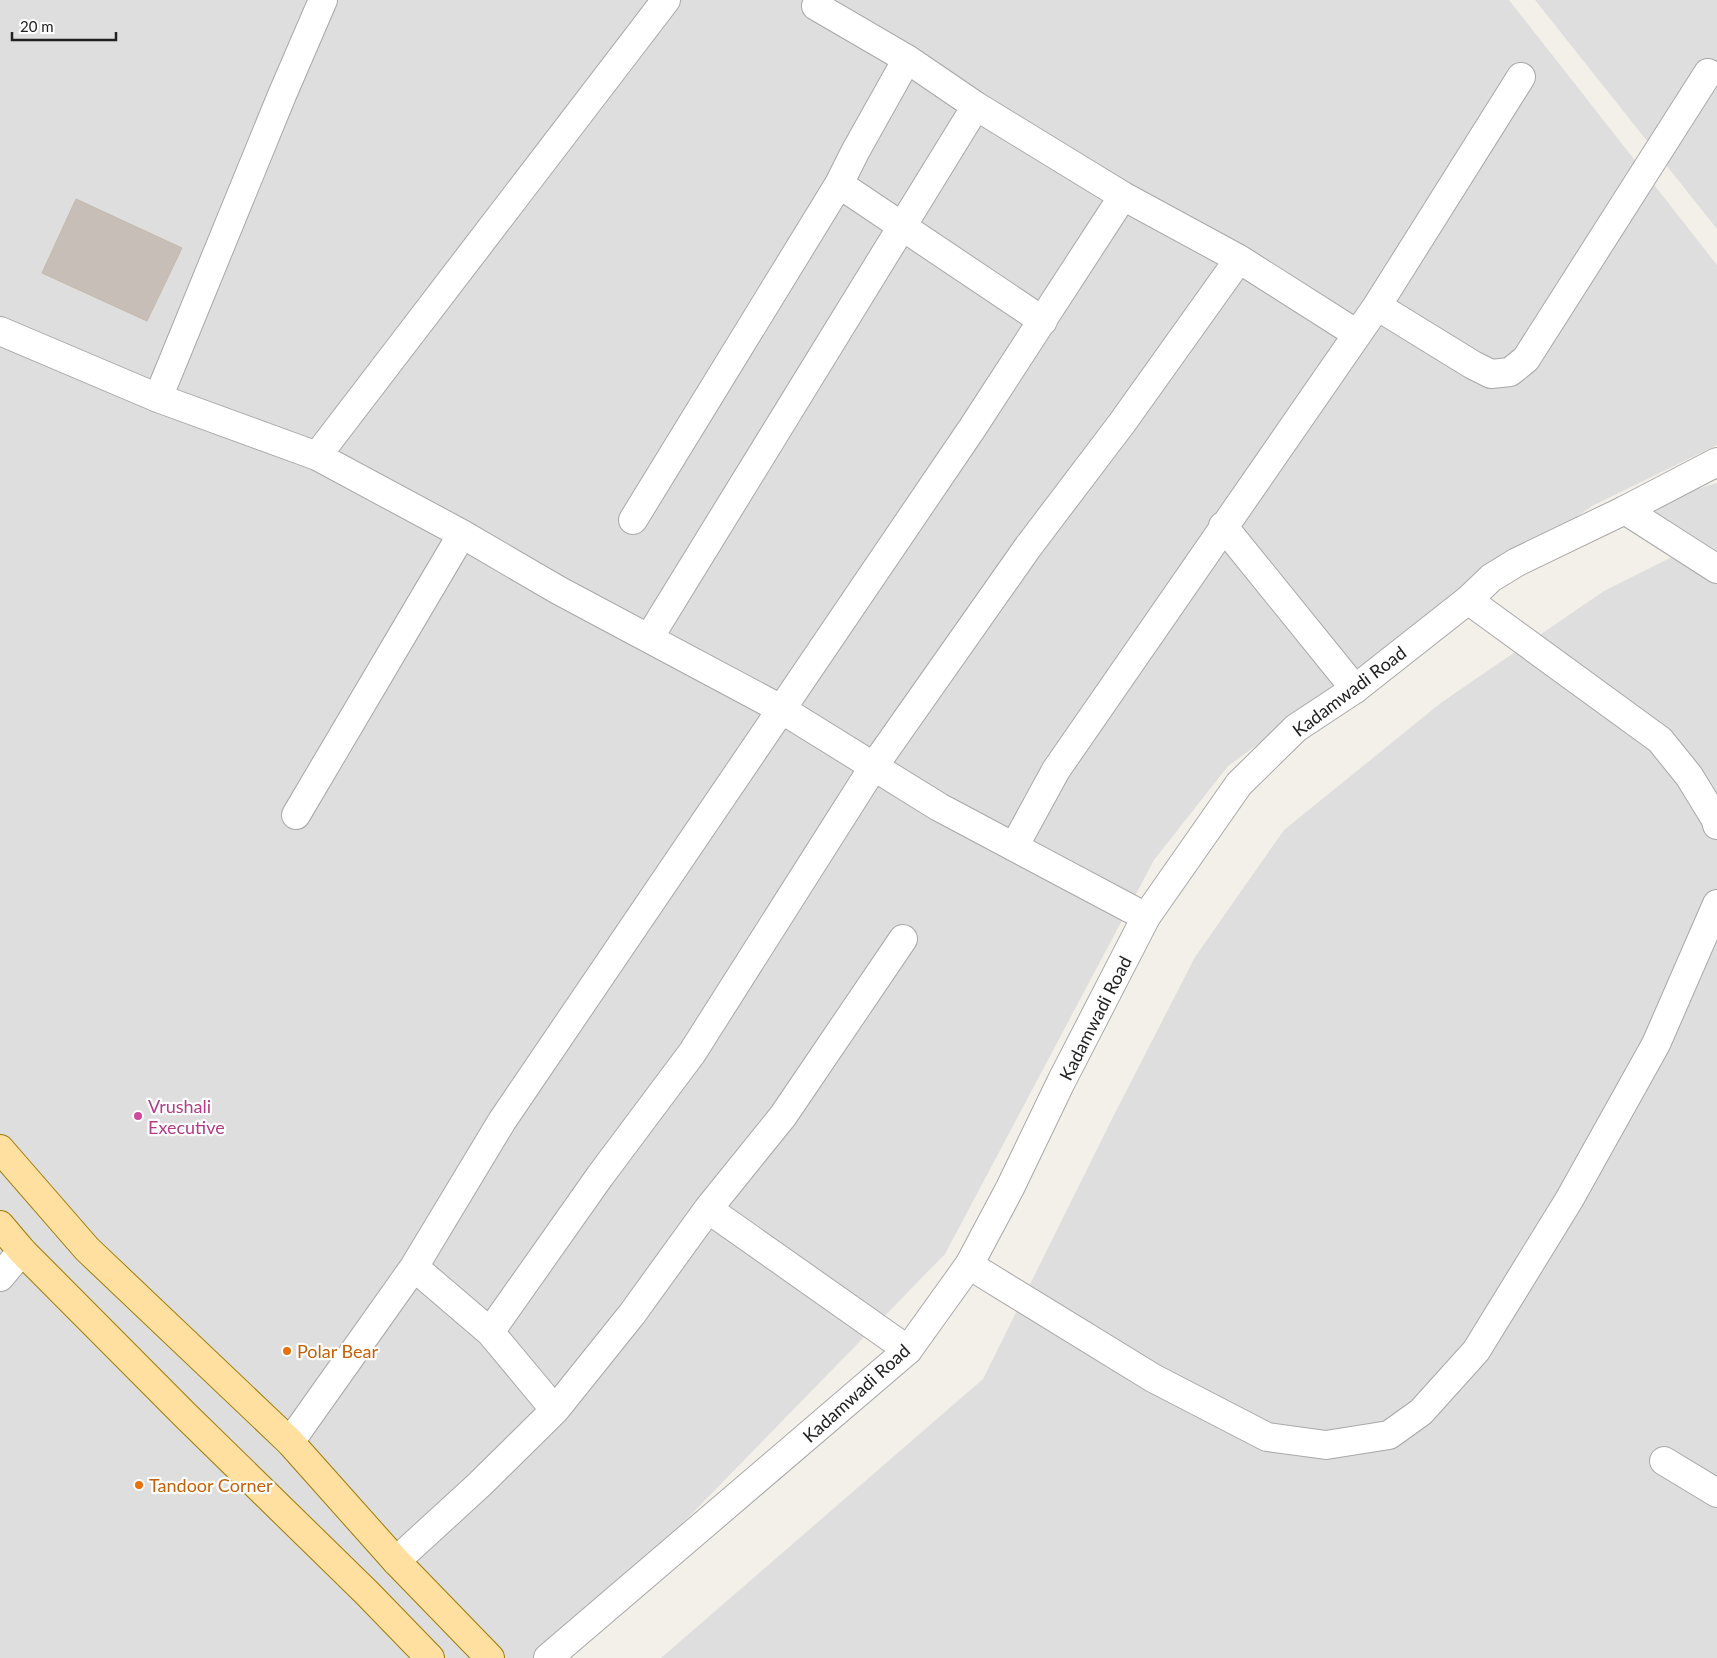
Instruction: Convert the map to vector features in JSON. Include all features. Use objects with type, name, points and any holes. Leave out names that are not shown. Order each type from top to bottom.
[{"type":"main road","points":[[0,1149],[87,1249],[290,1442],[396,1561],[490,1658]]},
{"type":"main road","points":[[0,1225],[22,1251],[367,1593],[430,1658]]},
{"type":"street","points":[[158,398],[323,0]]},
{"type":"street","points":[[317,456],[666,0]]},
{"type":"street","points":[[813,2],[907,59],[976,106],[1124,196],[1239,260],[1357,334]]},
{"type":"street","points":[[633,520],[839,184],[907,59]]},
{"type":"street","points":[[1377,306],[1472,365],[1491,374],[1510,372],[1526,359],[1708,74]]},
{"type":"street","points":[[1014,847],[1056,770],[1377,306],[1521,78]]},
{"type":"street","points":[[649,638],[976,106]]},
{"type":"street","points":[[839,184],[900,227],[1043,321]]},
{"type":"street","points":[[290,1442],[414,1267],[502,1121],[974,426],[1124,196]]},
{"type":"street","points":[[490,1332],[600,1176],[692,1053],[874,766],[1028,547],[1122,422],[1186,330],[1239,260]]},
{"type":"street","points":[[0,330],[158,398],[317,456],[462,534],[558,590],[781,709],[939,807],[1146,917]]},
{"type":"street","name":"Kadamwadi Road","points":[[548,1658],[726,1508],[908,1350],[969,1265],[1010,1188],[1061,1082],[1146,917],[1239,784],[1296,728],[1354,689],[1468,600],[1491,578],[1517,562],[1625,510],[1717,462]]},
{"type":"street","points":[[1625,510],[1717,569]]},
{"type":"street","points":[[1223,526],[1354,689]]},
{"type":"street","points":[[296,814],[462,534]]},
{"type":"street","points":[[1468,600],[1660,740],[1689,776],[1716,820],[1717,825]]},
{"type":"street","points":[[969,1265],[1153,1378],[1267,1436],[1326,1445],[1389,1435],[1421,1412],[1476,1351],[1569,1200],[1656,1044],[1717,904]]},
{"type":"street","points":[[396,1561],[480,1484],[556,1410],[632,1314],[708,1209],[783,1116],[903,939]]},
{"type":"street","points":[[708,1209],[908,1350]]},
{"type":"street","points":[[0,1277],[22,1251]]},
{"type":"street","points":[[414,1267],[490,1332],[556,1410]]},
{"type":"street","points":[[1664,1461],[1717,1494]]},
{"type":"shaded area","points":[[0,0],[1509,0],[1717,265],[1717,445],[1592,506],[1228,766],[1154,860],[945,1254],[673,1533],[536,1658],[0,1658]]},
{"type":"shaded area","points":[[1535,0],[1717,0],[1717,229]]},
{"type":"shaded area","points":[[1717,483],[1717,1658],[661,1658],[983,1379],[1195,957],[1284,830],[1442,702],[1604,591],[1688,549],[1628,510]]},
{"type":"building","points":[[76,199],[182,248],[147,321],[42,273]]},
{"type":"place","name":"Vrushali Executive","points":[[138,1116]]},
{"type":"place","name":"Polar Bear","points":[[287,1351]]},
{"type":"place","name":"Tandoor Corner","points":[[139,1485]]}]
